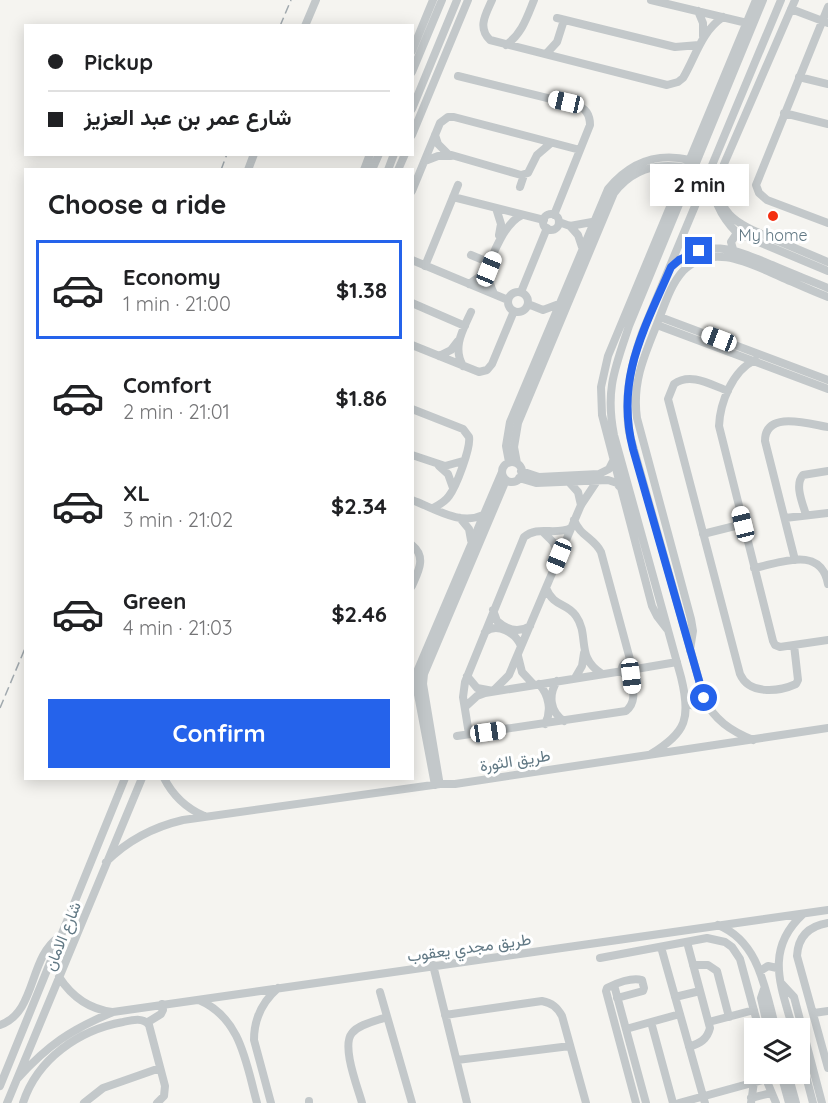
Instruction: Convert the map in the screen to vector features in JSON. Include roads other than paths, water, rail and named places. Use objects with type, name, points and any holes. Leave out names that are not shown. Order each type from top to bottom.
[{"type":"street","points":[[306,24],[316,0]]},
{"type":"street","points":[[414,46],[433,0]]},
{"type":"street","points":[[414,67],[444,0],[450,2],[457,0]]},
{"type":"street","points":[[414,105],[457,0]]},
{"type":"street","points":[[414,130],[468,0]]},
{"type":"street","points":[[492,0],[484,19],[484,31],[490,40],[667,85],[683,78],[703,36],[723,17]]},
{"type":"street","points":[[506,45],[522,29],[534,0]]},
{"type":"street","points":[[651,0],[670,2],[747,23]]},
{"type":"street","points":[[686,0],[703,23],[703,36]]},
{"type":"street","points":[[634,524],[619,486],[613,461],[609,404],[614,369],[689,164],[715,110],[756,0]]},
{"type":"street","points":[[651,754],[673,740],[680,731],[687,704],[668,629],[634,524],[601,405],[601,387],[606,363],[763,0]]},
{"type":"street","points":[[753,740],[728,728],[717,718],[705,701],[629,432],[626,396],[634,356],[642,333],[781,0]]},
{"type":"street","points":[[795,0],[721,171],[719,194],[723,205],[737,223],[760,238],[828,271]]},
{"type":"street","points":[[828,7],[825,22],[799,77],[756,180],[757,189],[768,200],[828,223]]},
{"type":"street","points":[[791,9],[825,22]]},
{"type":"street","points":[[563,59],[560,36],[561,19],[675,47],[699,45]]},
{"type":"street","points":[[522,29],[522,40],[527,50]]},
{"type":"street","points":[[429,31],[438,31],[442,36]]},
{"type":"street","points":[[546,54],[560,36]]},
{"type":"street","points":[[675,47],[691,63]]},
{"type":"street","points":[[458,76],[581,106],[589,114],[590,120],[556,219],[554,229],[544,226],[544,220],[549,214],[556,219],[570,226],[578,235],[582,247]]},
{"type":"street","points":[[799,77],[828,84]]},
{"type":"street","points":[[417,99],[426,103]]},
{"type":"street","points":[[784,113],[828,124]]},
{"type":"street","points":[[414,186],[440,123],[451,117],[580,150]]},
{"type":"street","points":[[731,119],[742,124]]},
{"type":"street","points":[[435,135],[441,148],[453,156]]},
{"type":"street","points":[[520,187],[533,160],[535,149],[532,137]]},
{"type":"street","points":[[533,160],[551,143]]},
{"type":"street","points":[[425,161],[438,156],[453,156],[524,175]]},
{"type":"street","points":[[619,486],[613,482],[597,480],[536,483],[517,469],[506,446],[508,429],[592,222],[608,189],[618,176],[644,160],[659,156],[675,156],[689,164]]},
{"type":"street","points":[[714,161],[712,183],[717,206],[722,216],[737,233],[760,238],[828,262]]},
{"type":"street","points":[[504,476],[513,481],[517,469],[514,447],[515,430],[614,193],[623,183],[646,168],[689,164]]},
{"type":"street","points":[[425,266],[458,185]]},
{"type":"street","points":[[453,197],[544,220]]},
{"type":"street","points":[[469,284],[479,277],[488,262],[500,231],[500,219],[496,208]]},
{"type":"street","points":[[494,294],[489,282],[489,269],[507,225],[522,214]]},
{"type":"street","points":[[570,226],[592,222]]},
{"type":"street","points":[[521,292],[547,228]]},
{"type":"street","points":[[733,249],[732,238],[737,233]]},
{"type":"street","points":[[671,267],[679,260],[699,251],[710,248],[733,249],[757,263],[805,283],[828,297]]},
{"type":"street","points":[[471,255],[488,262]]},
{"type":"street","points":[[690,652],[693,625],[635,404],[638,375],[658,321],[678,277],[696,262],[710,257],[726,256],[757,263]]},
{"type":"street","points":[[414,261],[508,300]]},
{"type":"street","points":[[805,283],[828,288]]},
{"type":"street","points":[[514,292],[521,292],[527,297],[528,304],[524,310],[514,311],[509,306],[508,300],[514,292]]},
{"type":"street","points":[[414,304],[465,326]]},
{"type":"street","points":[[528,304],[543,310],[559,304]]},
{"type":"street","points":[[543,310],[550,326]]},
{"type":"street","points":[[414,346],[479,372],[490,367],[514,311]]},
{"type":"street","points":[[439,356],[451,350],[459,340],[471,312]]},
{"type":"street","points":[[658,321],[754,360],[828,380]]},
{"type":"street","points":[[658,321],[790,370],[828,388]]},
{"type":"street","points":[[629,326],[633,335],[642,333]]},
{"type":"street","points":[[459,340],[458,354],[464,366]]},
{"type":"street","points":[[620,353],[628,350],[634,356]]},
{"type":"street","points":[[739,354],[742,368]]},
{"type":"street","points":[[754,360],[742,368],[728,391],[721,411],[720,436],[773,643],[780,647],[828,640]]},
{"type":"street","points":[[728,391],[694,379],[686,379],[674,384],[668,399],[744,683],[761,690],[796,684],[798,680],[794,645]]},
{"type":"street","points":[[414,410],[467,432],[470,441],[452,490],[450,503],[456,517],[469,529],[471,543]]},
{"type":"street","points":[[795,560],[765,435],[773,424],[780,422],[795,421],[828,427]]},
{"type":"street","points":[[414,456],[438,465],[448,474],[452,490],[444,502],[433,508]]},
{"type":"street","points":[[438,465],[451,465],[463,461]]},
{"type":"street","points":[[437,784],[423,674],[504,476],[504,465],[539,477],[599,474],[609,469],[613,461]]},
{"type":"street","points":[[806,515],[799,479],[803,475],[828,471]]},
{"type":"street","points":[[437,784],[414,680],[483,515],[504,476]]},
{"type":"street","points":[[493,691],[508,675],[518,655],[574,520],[597,480]]},
{"type":"street","points":[[569,482],[578,492],[581,505]]},
{"type":"street","points":[[414,501],[456,517],[472,519],[483,515]]},
{"type":"street","points":[[785,518],[828,513]]},
{"type":"street","points":[[458,736],[626,711],[631,706],[634,699],[633,669],[601,552],[579,530],[574,520]]},
{"type":"street","points":[[703,534],[743,524]]},
{"type":"street","points":[[469,734],[464,688],[467,676],[524,537],[530,532],[557,533],[571,528]]},
{"type":"street","points":[[542,531],[553,542],[559,556]]},
{"type":"street","points":[[565,542],[575,539],[591,540]]},
{"type":"street","points":[[414,547],[419,552],[421,561],[414,580]]},
{"type":"street","points":[[754,568],[795,560],[809,560],[815,562],[826,572],[828,584]]},
{"type":"street","points":[[546,588],[551,598],[561,606]]},
{"type":"street","points":[[537,609],[549,605],[561,606],[576,616],[579,621],[584,651],[590,665],[602,674]]},
{"type":"street","points":[[494,610],[498,621],[507,627],[518,630],[530,626]]},
{"type":"street","points":[[485,632],[495,627],[506,631],[516,636],[521,646]]},
{"type":"street","points":[[575,678],[582,666],[584,651]]},
{"type":"street","points":[[518,655],[522,672],[545,693],[549,710],[545,724]]},
{"type":"street","points":[[465,706],[477,696],[493,691],[623,671],[624,665],[633,669],[677,662]]},
{"type":"street","points":[[467,676],[477,688],[493,691]]},
{"type":"street","points":[[557,681],[551,696],[553,709],[564,721]]},
{"type":"street","points":[[687,704],[698,706],[705,701]]},
{"type":"street","name":"طريق الثورة","points":[[106,862],[132,840],[151,830],[206,816],[437,784],[455,784],[828,728]]},
{"type":"street","name":"شارع الامان","points":[[0,1086],[124,780]]},
{"type":"street","name":"شارع الامان","points":[[7,1103],[141,780]]},
{"type":"street","points":[[165,780],[173,794],[183,804],[206,816]]},
{"type":"street","points":[[72,907],[76,915],[86,913]]},
{"type":"street","name":"طريق مجدي يعقوب","points":[[17,1079],[57,1040],[113,1012],[828,910]]},
{"type":"street","points":[[790,1018],[777,968],[778,957],[784,938],[795,921],[803,914]]},
{"type":"street","points":[[828,923],[810,929],[800,941],[797,949],[798,962],[828,1068]]},
{"type":"street","points":[[717,925],[727,929],[743,941],[750,951],[760,970],[773,1018]]},
{"type":"street","points":[[0,1025],[9,1021],[21,1009],[43,954],[52,942],[67,929],[75,934],[75,938]]},
{"type":"street","points":[[600,958],[712,938],[725,942],[732,947],[740,959],[756,1018]]},
{"type":"street","points":[[687,942],[709,1022],[709,1033],[706,1038],[689,1047]]},
{"type":"street","points":[[661,947],[704,1100]]},
{"type":"street","points":[[433,965],[467,1103]]},
{"type":"street","points":[[693,965],[708,965],[717,971],[729,1017]]},
{"type":"street","points":[[760,970],[768,966],[777,968]]},
{"type":"street","name":"طريق مجدي يعقوب","points":[[60,977],[69,991],[82,1001],[97,1009],[113,1012]]},
{"type":"street","points":[[617,998],[643,991],[642,980],[639,978],[614,985],[606,991],[636,1103]]},
{"type":"street","points":[[781,983],[794,997],[822,1103]]},
{"type":"street","points":[[614,985],[646,1103]]},
{"type":"street","points":[[271,1103],[254,1040],[256,1020],[260,1011],[279,987]]},
{"type":"street","points":[[764,988],[761,998],[766,1018]]},
{"type":"street","points":[[675,997],[700,991]]},
{"type":"street","points":[[380,992],[412,1103]]},
{"type":"street","points":[[198,999],[220,1012],[232,1026],[241,1044],[257,1103]]},
{"type":"street","points":[[445,1015],[542,1000],[551,1003],[558,1008],[562,1016],[586,1103]]},
{"type":"street","points":[[148,1022],[161,1014],[162,1004]]},
{"type":"street","points":[[709,1022],[754,1010]]},
{"type":"street","points":[[814,1013],[828,1011]]},
{"type":"street","points":[[626,1029],[680,1014]]},
{"type":"street","points":[[362,1103],[347,1044],[352,1033],[361,1026],[387,1017]]},
{"type":"street","points":[[23,1103],[41,1069],[53,1056],[75,1040],[114,1023],[141,1019],[148,1022]]},
{"type":"street","points":[[148,1022],[165,1091],[163,1099],[157,1103]]},
{"type":"street","points":[[651,1022],[673,1103]]},
{"type":"street","points":[[241,1044],[254,1040]]},
{"type":"street","points":[[457,1060],[570,1046]]},
{"type":"street","points":[[84,1103],[104,1088],[160,1068]]},
{"type":"street","points":[[679,1103],[704,1100],[748,1084]]},
{"type":"street","points":[[751,1100],[754,1084]]},
{"type":"street","points":[[761,1084],[768,1086],[776,1103]]},
{"type":"street","points":[[751,1100],[771,1084]]},
{"type":"street","points":[[783,1084],[789,1103]]},
{"type":"street","points":[[791,1084],[796,1103]]},
{"type":"street","points":[[808,1084],[813,1103]]},
{"type":"railway","points":[[281,24],[291,0]]},
{"type":"railway","points":[[222,168],[226,156]]},
{"type":"railway","points":[[0,708],[24,651]]},
{"type":"place","name":"My home","points":[[773,216]]}]
